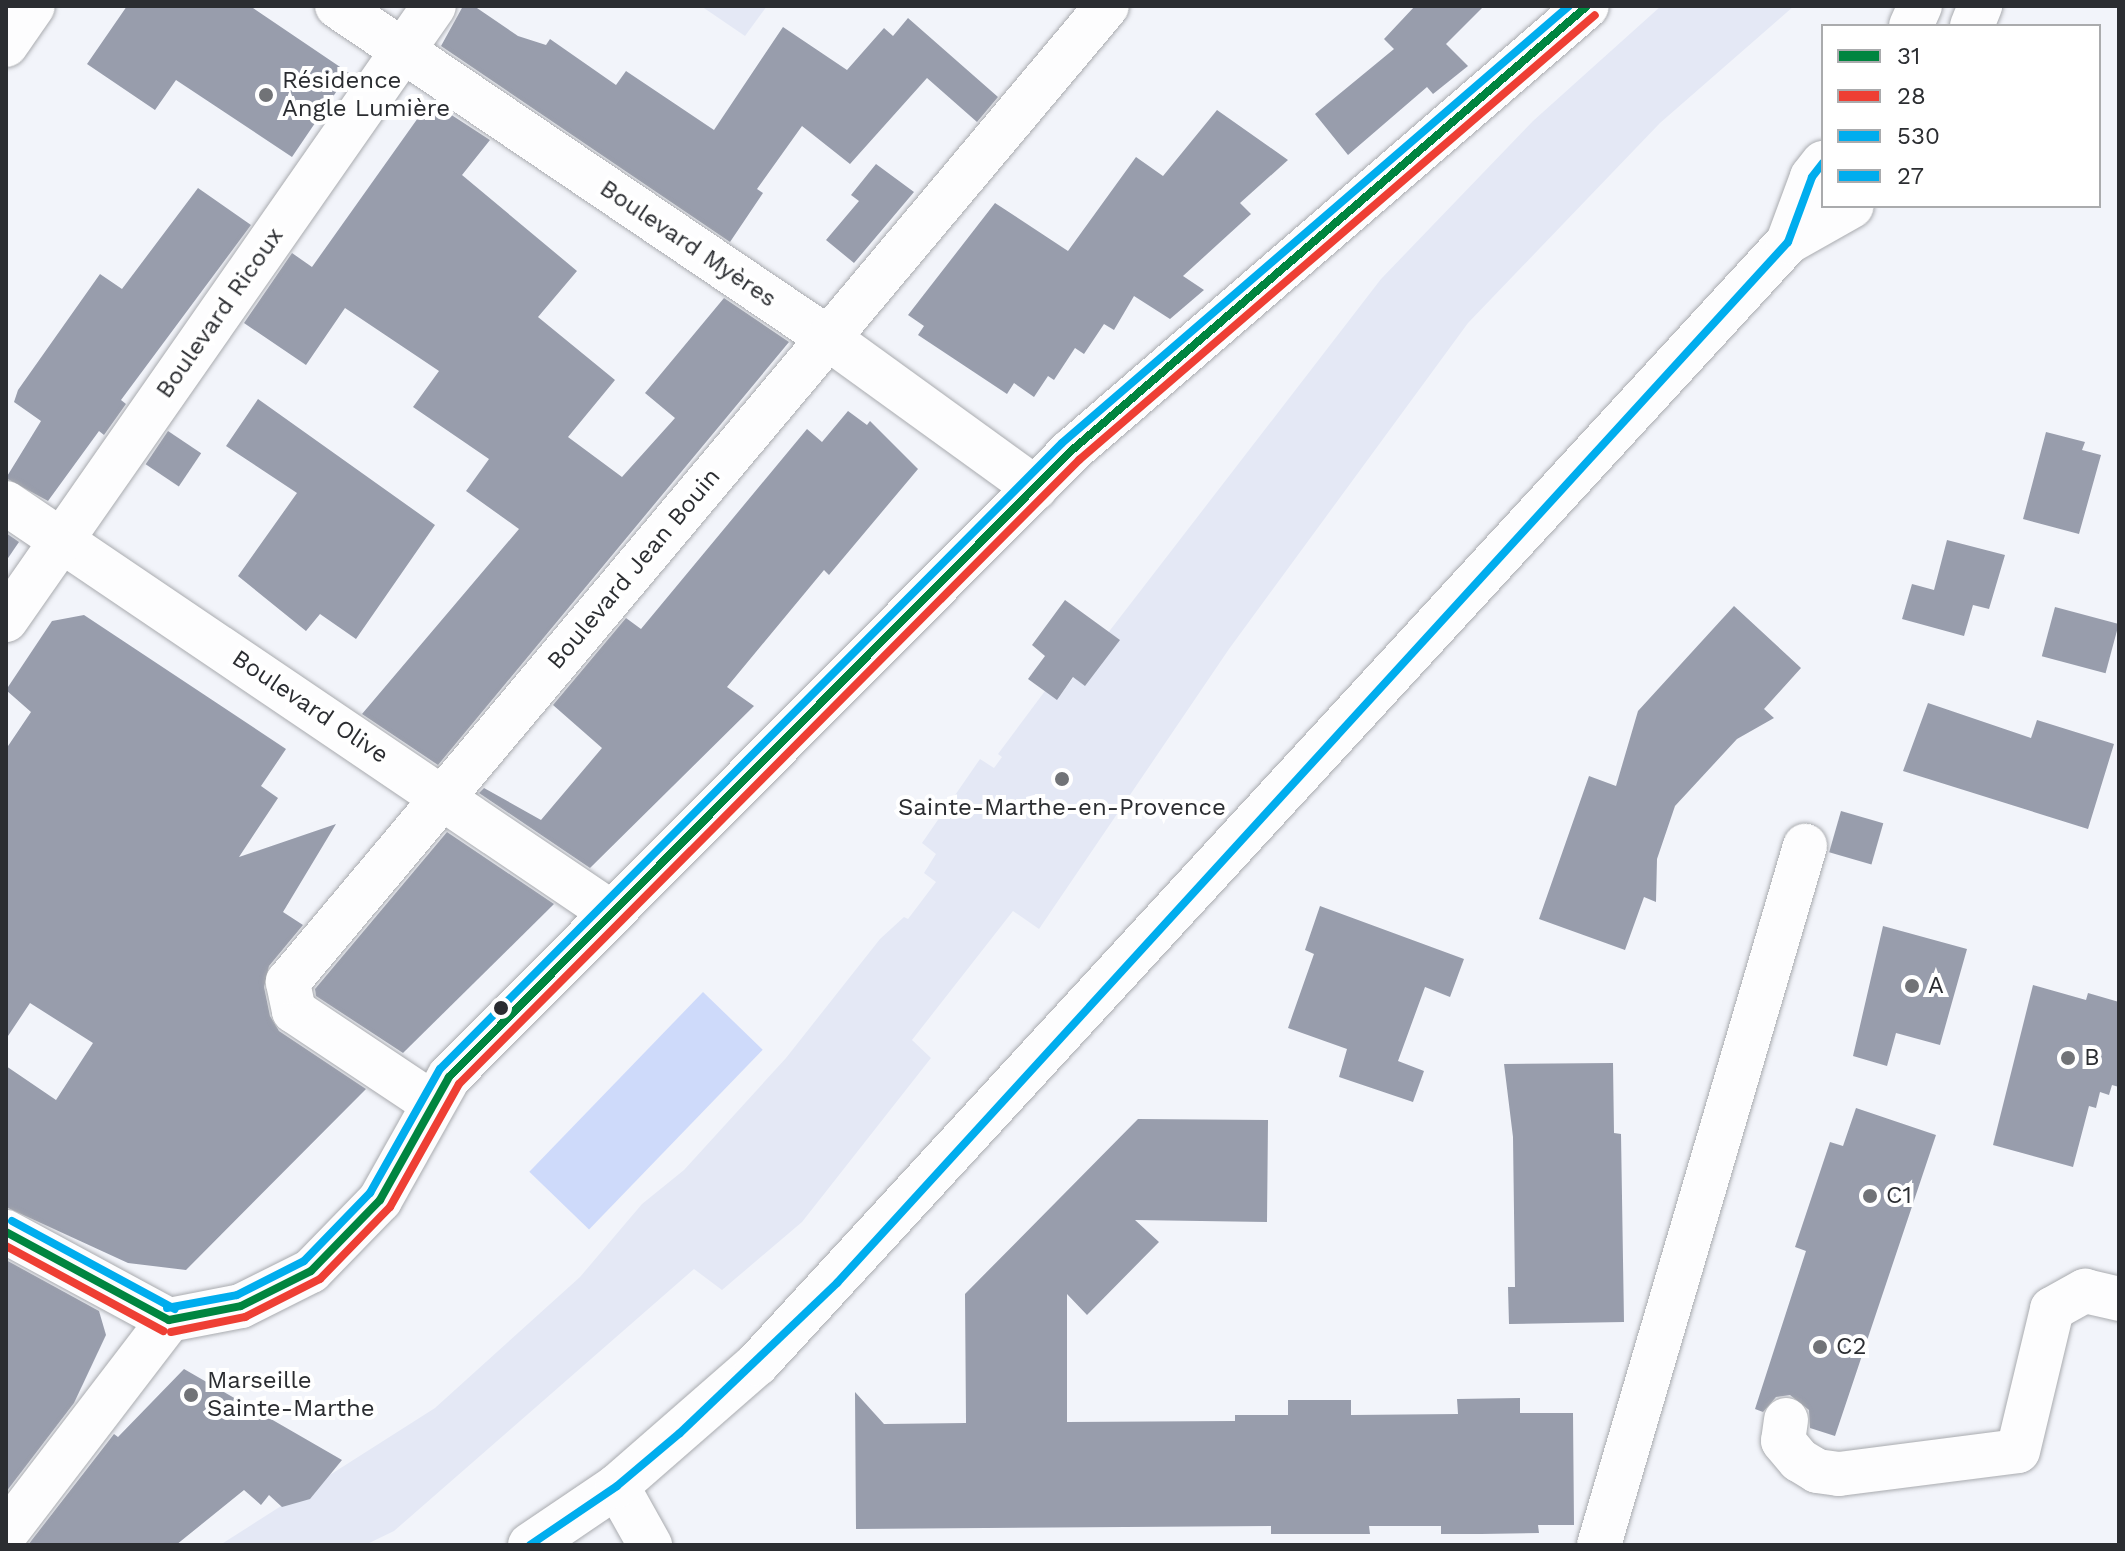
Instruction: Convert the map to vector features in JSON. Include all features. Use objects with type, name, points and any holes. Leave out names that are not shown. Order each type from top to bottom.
[{"type":"street","points":[[6,45],[33,6]]},
{"type":"street","name":"Boulevard Myères","points":[[337,6],[828,338],[1035,488]]},
{"type":"street","name":"Boulevard Ricoux","points":[[6,620],[434,6]]},
{"type":"street","name":"Boulevard Jean Bouin","points":[[432,1103],[294,1011],[288,982],[1107,6]]},
{"type":"street","points":[[6,1232],[169,1320],[241,1306],[311,1271],[380,1200],[432,1103],[473,1051],[1035,488],[1220,318],[1587,6]]},
{"type":"street","points":[[1788,242],[1812,177],[1821,166]]},
{"type":"street","points":[[530,1545],[617,1486],[746,1375],[837,1283],[1788,242],[1848,208]]},
{"type":"street","name":"Boulevard Olive","points":[[6,503],[612,913]]},
{"type":"street","points":[[1599,1545],[1805,846]]},
{"type":"street","points":[[1786,1420],[1783,1441],[1799,1460],[1817,1471],[1839,1474],[2018,1451],[2052,1309],[2085,1291],[2119,1299]]},
{"type":"street","points":[[6,1533],[169,1320]]},
{"type":"street","points":[[617,1486],[650,1545]]},
{"type":"shaded area","points":[[701,6],[767,6],[745,36]]},
{"type":"shaded area","points":[[1661,6],[1794,6],[1660,123],[1468,323],[1229,649],[1039,929],[1013,911],[912,1040],[931,1058],[802,1222],[722,1290],[694,1269],[394,1531],[365,1545],[220,1545],[435,1408],[580,1277],[642,1204],[684,1170],[786,1058],[880,939],[904,917],[908,919],[936,882],[924,873],[936,854],[922,843],[980,759],[994,768],[1002,757],[998,754],[1045,691],[1057,699],[1381,279],[1533,121]]},
{"type":"shaded area","points":[[703,992],[763,1050],[589,1229],[529,1172]]},
{"type":"building","name":"Résidence Angle Lumière","points":[[127,6],[250,6],[349,73],[292,157],[176,80],[155,110],[87,64]]},
{"type":"building","points":[[463,6],[474,6],[518,36],[546,45],[550,39],[616,85],[626,71],[714,130],[783,27],[847,70],[884,28],[893,36],[908,18],[998,97],[977,122],[927,78],[850,164],[802,126],[757,189],[763,193],[730,242],[441,46]]},
{"type":"building","points":[[1415,6],[1484,6],[1446,44],[1468,66],[1433,94],[1427,87],[1348,155],[1315,114],[1394,49],[1384,39]]},
{"type":"building","points":[[430,101],[490,140],[462,175],[577,271],[538,317],[615,380],[568,437],[622,477],[675,418],[645,393],[724,298],[789,342],[438,765],[362,714],[519,529],[466,491],[489,459],[413,407],[439,371],[345,308],[306,365],[244,323],[292,253],[312,267]]},
{"type":"building","points":[[1217,110],[1288,160],[1240,203],[1251,214],[1183,276],[1204,290],[1170,319],[1134,296],[1114,330],[1104,324],[1084,354],[1075,348],[1054,380],[1048,376],[1034,397],[1014,383],[1007,394],[918,335],[924,326],[908,315],[995,203],[1068,251],[1136,157],[1163,176]]},
{"type":"building","points":[[876,164],[914,192],[854,263],[826,240],[859,201],[851,195]]},
{"type":"building","points":[[198,188],[251,225],[121,400],[126,404],[104,435],[99,431],[48,501],[6,478],[41,421],[14,402],[18,390],[100,274],[122,289]]},
{"type":"building","points":[[258,399],[435,525],[356,639],[320,614],[306,631],[238,576],[297,493],[226,446]]},
{"type":"building","points":[[848,411],[867,425],[870,421],[918,469],[829,575],[824,570],[727,687],[754,706],[590,868],[479,793],[484,788],[541,820],[602,748],[553,705],[626,618],[641,629],[807,429],[822,442]]},
{"type":"building","points":[[168,431],[201,453],[179,487],[146,464]]},
{"type":"building","points":[[2046,432],[2085,442],[2082,450],[2101,455],[2079,534],[2023,519]]},
{"type":"building","points":[[6,533],[19,542],[6,561]]},
{"type":"building","points":[[1947,540],[2005,555],[1989,609],[1973,605],[1964,636],[1902,619],[1912,584],[1934,590]]},
{"type":"building","points":[[1065,600],[1120,640],[1085,686],[1073,677],[1057,700],[1028,679],[1045,656],[1032,645]]},
{"type":"building","points":[[1734,606],[1801,668],[1764,709],[1774,718],[1737,739],[1675,806],[1657,859],[1656,902],[1644,897],[1625,950],[1539,919],[1589,776],[1616,786],[1638,711]]},
{"type":"building","points":[[2055,607],[2119,624],[2106,673],[2042,656]]},
{"type":"building","points":[[84,615],[286,749],[261,786],[278,798],[239,857],[336,824],[283,912],[303,925],[269,966],[264,987],[270,1016],[279,1031],[366,1089],[186,1270],[128,1263],[6,1207],[6,1066],[56,1100],[93,1043],[30,1003],[6,1039],[6,749],[31,712],[6,690],[52,621]]},
{"type":"building","points":[[1928,703],[2031,738],[2037,720],[2114,744],[2088,829],[1903,771]]},
{"type":"building","points":[[1841,811],[1883,823],[1871,864],[1829,852]]},
{"type":"building","points":[[447,832],[554,904],[403,1053],[316,996],[315,989]]},
{"type":"building","points":[[1320,906],[1464,959],[1450,997],[1425,987],[1398,1061],[1424,1071],[1413,1102],[1339,1077],[1347,1049],[1288,1028],[1314,954],[1305,950]]},
{"type":"building","name":"A","points":[[1883,926],[1967,949],[1940,1045],[1896,1033],[1887,1066],[1853,1056]]},
{"type":"building","name":"B","points":[[2033,985],[2086,1000],[2088,993],[2119,1002],[2119,1087],[2112,1085],[2109,1095],[2100,1092],[2096,1108],[2089,1106],[2073,1167],[1993,1145]]},
{"type":"building","points":[[1613,1063],[1614,1133],[1621,1134],[1624,1322],[1509,1324],[1508,1287],[1515,1287],[1513,1137],[1504,1064]]},
{"type":"building","points":[[1856,1108],[1936,1135],[1835,1436],[1810,1428],[1809,1410],[1790,1395],[1776,1397],[1763,1412],[1755,1409],[1806,1251],[1795,1247],[1830,1142],[1843,1146]]},
{"type":"building","points":[[1138,1119],[1268,1120],[1267,1222],[1135,1220],[1159,1242],[1087,1315],[1067,1294],[1067,1422],[1235,1421],[1235,1415],[1288,1415],[1288,1400],[1351,1400],[1351,1415],[1458,1414],[1457,1399],[1520,1398],[1520,1413],[1573,1413],[1574,1525],[1538,1525],[1539,1533],[1481,1534],[1441,1534],[1441,1526],[1369,1526],[1370,1534],[1271,1534],[1271,1526],[856,1529],[855,1392],[884,1424],[966,1423],[965,1294]]},
{"type":"building","points":[[6,1260],[99,1311],[106,1335],[74,1403],[6,1492]]},
{"type":"building","points":[[184,1369],[342,1460],[310,1499],[282,1507],[269,1495],[261,1505],[244,1490],[176,1545],[28,1545],[114,1434],[118,1437]]},
{"type":"transit line","name":"530","points":[[167,1308],[237,1295],[304,1261],[370,1193],[440,1069],[1062,443],[1569,6]]},
{"type":"transit line","name":"31","points":[[169,1320],[241,1306],[311,1271],[380,1200],[449,1077],[1071,451],[1587,6]]},
{"type":"transit line","name":"28","points":[[171,1332],[245,1317],[320,1279],[390,1207],[459,1084],[1079,460],[1595,15]]},
{"type":"transit line","name":"27","points":[[530,1545],[617,1486],[680,1433],[837,1283],[1788,242],[1812,177],[1821,166]]},
{"type":"transit line","name":"530","points":[[12,1221],[175,1309]]},
{"type":"transit line","name":"31","points":[[6,1232],[169,1320]]},
{"type":"transit line","name":"28","points":[[6,1246],[163,1331]]},
{"type":"place","name":"Résidence Angle Lumière","points":[[266,95]]},
{"type":"place","name":"Sainte-Marthe-en-Provence","points":[[1062,779]]},
{"type":"place","name":"A","points":[[1912,986]]},
{"type":"place","name":"B","points":[[2068,1058]]},
{"type":"place","name":"C1","points":[[1870,1196]]},
{"type":"place","name":"C2","points":[[1820,1347]]},
{"type":"place","name":"Marseille Sainte-Marthe","points":[[191,1395]]}]
